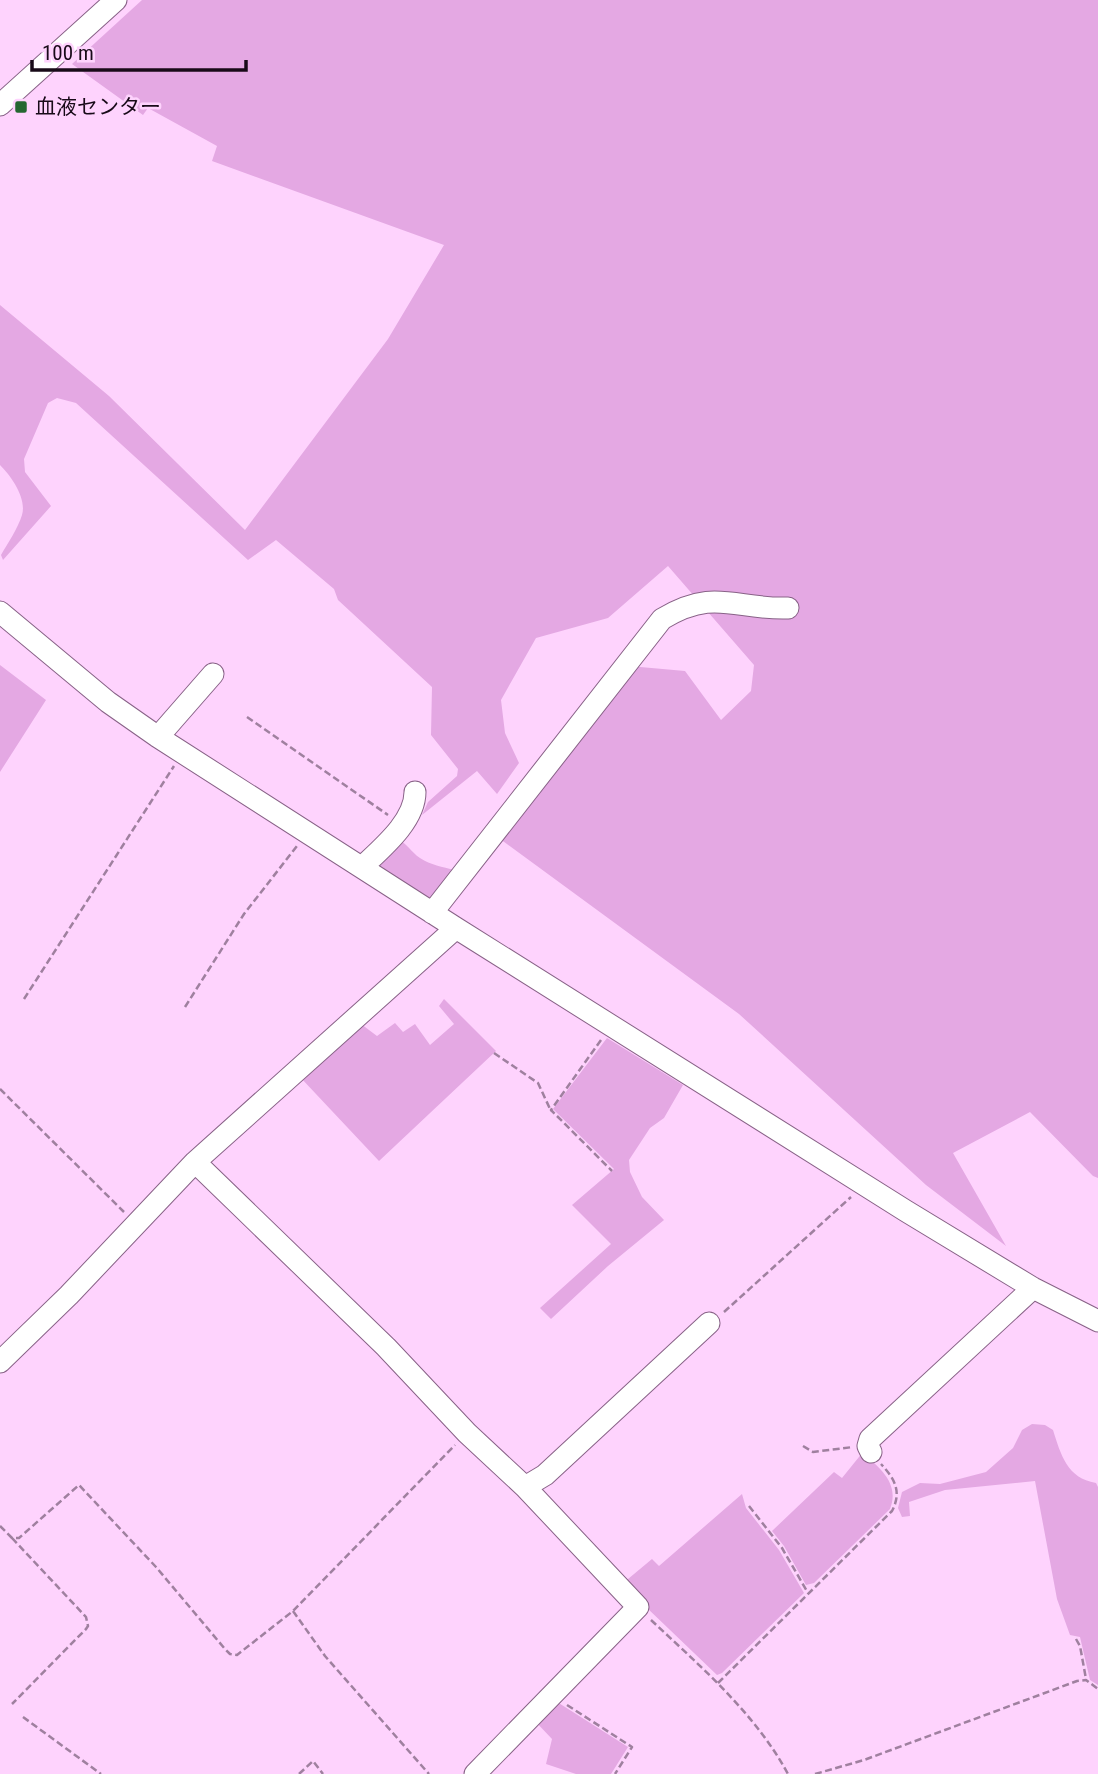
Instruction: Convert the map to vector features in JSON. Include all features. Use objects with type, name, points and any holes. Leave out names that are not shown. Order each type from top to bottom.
[{"type":"street","points":[[0,105],[116,0]]},
{"type":"street","points":[[432,913],[662,619],[691,604],[706,601],[726,601],[771,609],[788,608]]},
{"type":"street","points":[[0,612],[108,702],[158,737],[864,1185],[1033,1288],[1098,1321]]},
{"type":"street","points":[[158,737],[213,674]]},
{"type":"street","points":[[362,867],[402,824],[412,809],[415,792]]},
{"type":"street","points":[[0,1362],[69,1295],[195,1162],[456,928]]},
{"type":"street","points":[[195,1162],[387,1347],[467,1433],[524,1487],[638,1607],[475,1774]]},
{"type":"street","points":[[869,1449],[870,1439],[1033,1288]]},
{"type":"street","points":[[524,1487],[545,1475],[709,1323]]},
{"type":"path","points":[[247,717],[402,824]]},
{"type":"path","points":[[24,999],[183,752]]},
{"type":"path","points":[[185,1007],[244,914],[308,832]]},
{"type":"path","points":[[552,1112],[552,1108],[611,1026]]},
{"type":"path","points":[[494,1053],[538,1083],[552,1112],[612,1171]]},
{"type":"path","points":[[0,1088],[136,1224]]},
{"type":"path","points":[[709,1323],[718,1318],[864,1185]]},
{"type":"path","points":[[12,1538],[24,1535],[79,1485],[233,1655],[240,1653],[293,1611],[467,1433]]},
{"type":"path","points":[[718,1683],[884,1521],[897,1502],[893,1477],[869,1449],[813,1452],[803,1446]]},
{"type":"path","points":[[749,1506],[782,1548],[809,1595]]},
{"type":"path","points":[[0,1527],[86,1617],[88,1626],[12,1704]]},
{"type":"path","points":[[638,1607],[718,1683],[768,1741],[788,1774]]},
{"type":"path","points":[[293,1611],[325,1656],[429,1774]]},
{"type":"path","points":[[1076,1639],[1086,1680],[1098,1689]]},
{"type":"path","points":[[815,1774],[886,1752],[1077,1681],[1086,1680]]},
{"type":"path","points":[[553,1695],[632,1747],[615,1774]]},
{"type":"path","points":[[23,1717],[101,1774]]},
{"type":"path","points":[[299,1774],[313,1761],[323,1774]]},
{"type":"shaded area","points":[[142,0],[1098,0],[1098,1178],[1030,1112],[953,1153],[1006,1246],[926,1185],[739,1014],[496,836],[629,666],[685,671],[721,720],[751,691],[754,665],[668,566],[608,618],[536,638],[501,700],[505,733],[519,763],[497,794],[477,771],[422,815],[428,802],[457,776],[458,769],[431,735],[432,687],[338,600],[334,589],[276,540],[248,560],[76,403],[57,398],[48,403],[24,459],[25,472],[51,506],[3,560],[1,555],[18,525],[23,508],[17,488],[0,465],[0,305],[109,396],[245,530],[388,339],[444,245],[212,161],[217,146],[148,108],[143,115],[72,64]]},
{"type":"shaded area","points":[[0,665],[46,700],[0,772]]},
{"type":"shaded area","points":[[397,839],[424,860],[455,870],[436,902],[377,866]]},
{"type":"shaded area","points":[[444,999],[496,1051],[379,1161],[300,1077],[361,1024],[377,1036],[395,1023],[403,1032],[415,1024],[430,1045],[454,1024],[439,1006]]},
{"type":"shaded area","points":[[607,1038],[683,1085],[664,1118],[650,1128],[629,1160],[630,1172],[642,1197],[664,1220],[608,1266],[551,1319],[540,1308],[611,1244],[572,1205],[614,1169],[553,1109]]},
{"type":"shaded area","points":[[1032,1424],[1045,1425],[1053,1430],[1062,1456],[1072,1471],[1096,1483],[1098,1487],[1098,1685],[1090,1680],[1080,1637],[1070,1635],[1057,1599],[1035,1481],[945,1490],[909,1502],[910,1516],[902,1517],[898,1508],[902,1492],[920,1483],[940,1484],[986,1472],[1013,1448],[1022,1430]]},
{"type":"shaded area","points":[[863,1452],[887,1477],[892,1492],[890,1509],[814,1583],[806,1585],[784,1546],[772,1531],[834,1472],[842,1478]]},
{"type":"shaded area","points":[[742,1494],[746,1508],[779,1550],[804,1593],[717,1675],[622,1584],[652,1559],[659,1566]]},
{"type":"shaded area","points":[[554,1700],[628,1747],[611,1774],[576,1774],[546,1764],[552,1739],[534,1720]]},
{"type":"place","name":"血液センター","points":[[21,107]]}]
